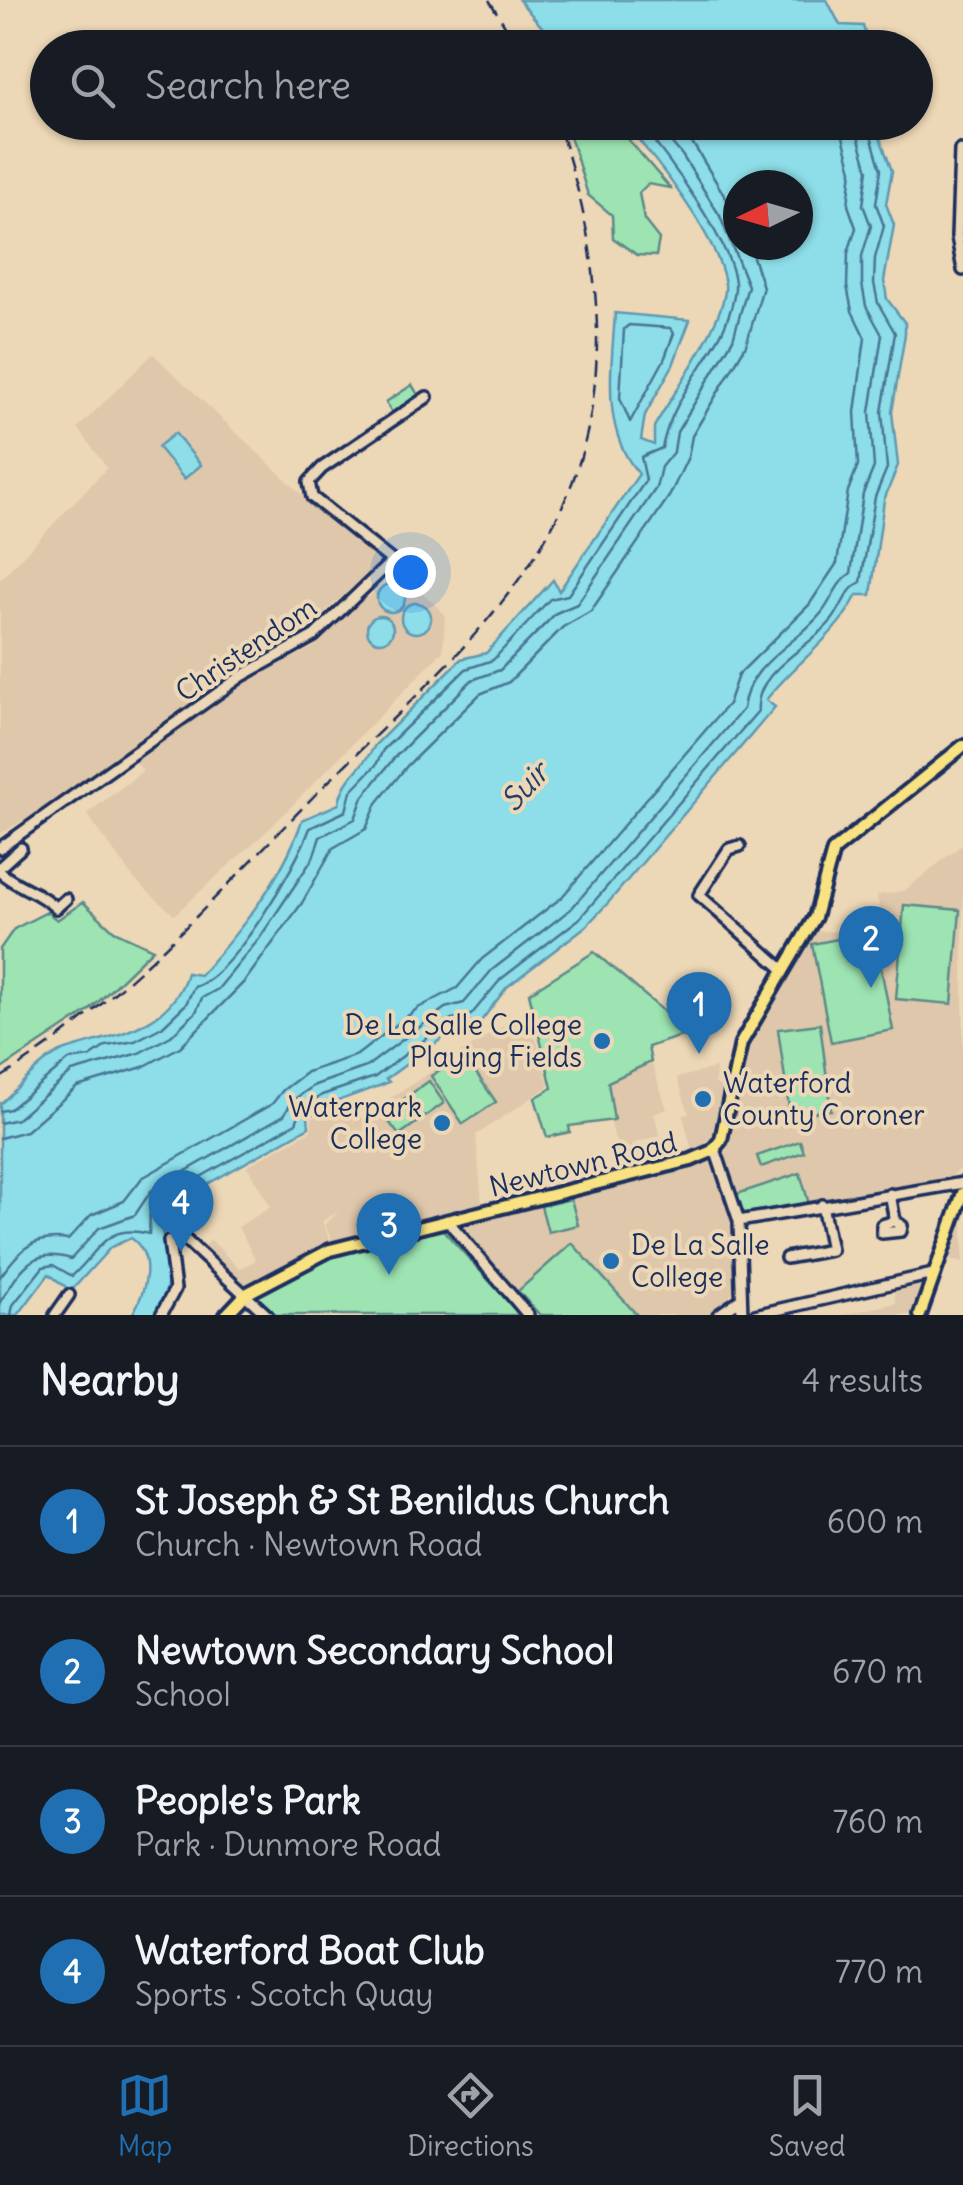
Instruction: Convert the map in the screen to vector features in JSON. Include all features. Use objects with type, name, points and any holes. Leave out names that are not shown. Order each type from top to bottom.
[{"type":"main road","name":"Newtown Road","points":[[226,1315],[244,1296],[325,1251],[691,1160],[716,1148],[724,1133],[740,1046],[817,912],[835,848],[963,746]]},
{"type":"main road","points":[[920,1315],[963,1193]]},
{"type":"street","points":[[960,150],[957,237],[963,270]]},
{"type":"street","name":"Christendom","points":[[0,848],[242,676],[314,636],[392,561],[312,496],[309,482],[322,468],[426,397]]},
{"type":"street","points":[[740,846],[729,849],[699,894],[784,970]]},
{"type":"street","points":[[21,848],[0,870],[20,887],[40,892],[56,908],[66,899]]},
{"type":"street","points":[[716,1148],[739,1221],[742,1315]]},
{"type":"street","points":[[739,1221],[963,1183]]},
{"type":"street","points":[[890,1194],[894,1221]]},
{"type":"street","points":[[786,1258],[831,1250],[822,1205]]},
{"type":"street","points":[[447,1220],[528,1315]]},
{"type":"street","points":[[160,1315],[174,1292],[169,1242],[179,1234],[268,1315]]},
{"type":"street","points":[[754,1315],[934,1274]]},
{"type":"street","points":[[55,1315],[69,1295]]},
{"type":"street","points":[[718,1315],[740,1299]]},
{"type":"shaded area","points":[[153,354],[300,493],[383,560],[293,640],[237,672],[76,789],[0,834],[0,580],[107,468],[78,428]]},
{"type":"shaded area","points":[[403,573],[445,615],[443,651],[269,829],[174,915],[134,879],[87,814],[143,771],[136,762],[236,687],[312,648],[358,604]]},
{"type":"shaded area","points":[[963,844],[963,1166],[944,1183],[809,1204],[800,1173],[734,1195],[724,1161],[745,1044],[813,931],[857,932],[882,921],[877,895],[904,891]]},
{"type":"shaded area","points":[[528,1010],[549,1086],[476,1135],[482,1205],[334,1245],[325,1225],[339,1211],[322,1221],[332,1246],[242,1290],[202,1249],[211,1240],[239,1269],[256,1260],[238,1227],[271,1207],[247,1166],[311,1131],[312,1118],[343,1101],[353,1110],[353,1122]]},
{"type":"shaded area","points":[[651,1062],[667,1109],[654,1114],[660,1135],[632,1144],[638,1165],[624,1169],[610,1121],[614,1119],[608,1082]]},
{"type":"shaded area","points":[[716,1068],[715,1084],[726,1089],[720,1131],[693,1154],[683,1116],[689,1113],[677,1078]]},
{"type":"shaded area","name":"De La Salle College","points":[[708,1162],[718,1165],[736,1225],[736,1289],[711,1315],[532,1315],[462,1233],[466,1221]]},
{"type":"shaded area","points":[[963,1215],[963,1263],[945,1259]]},
{"type":"shaded area","points":[[918,1283],[921,1293],[914,1315],[842,1315],[896,1303],[894,1288]]},
{"type":"green space","points":[[571,140],[629,140],[670,188],[648,184],[639,193],[644,220],[659,239],[656,256],[637,255],[613,238],[612,215],[588,195]]},
{"type":"green space","points":[[412,385],[419,396],[392,413],[386,402]]},
{"type":"green space","points":[[83,902],[114,931],[153,949],[89,1011],[0,1070],[0,949],[14,929],[47,912],[57,920]]},
{"type":"green space","points":[[904,905],[960,910],[952,1004],[896,999]]},
{"type":"green space","points":[[874,932],[893,1030],[831,1042],[812,944]]},
{"type":"green space","name":"De La Salle College Playing Fields","points":[[594,952],[681,1026],[681,1036],[648,1047],[651,1062],[608,1082],[614,1120],[569,1126],[570,1132],[547,1137],[535,1098],[552,1088],[529,993]]},
{"type":"green space","points":[[820,1024],[831,1110],[790,1115],[778,1029]]},
{"type":"green space","points":[[463,1054],[496,1102],[463,1124],[431,1076]]},
{"type":"green space","points":[[429,1081],[444,1103],[399,1135],[383,1114]]},
{"type":"green space","points":[[800,1141],[804,1152],[761,1167],[757,1156]]},
{"type":"green space","points":[[800,1173],[809,1204],[741,1217],[734,1195]]},
{"type":"green space","points":[[571,1199],[578,1225],[548,1232],[541,1206]]},
{"type":"green space","points":[[442,1229],[520,1315],[277,1315],[258,1299],[260,1294],[328,1257]]},
{"type":"green space","points":[[572,1243],[637,1315],[540,1315],[518,1291]]},
{"type":"water","points":[[519,0],[827,0],[840,25],[863,26],[864,30],[545,30]]},
{"type":"water","name":"Suir","points":[[638,140],[881,140],[892,171],[886,204],[894,225],[884,281],[887,299],[905,323],[905,334],[892,412],[898,465],[884,500],[871,595],[857,595],[838,624],[766,700],[775,707],[608,903],[586,926],[507,987],[475,1029],[458,1027],[386,1079],[389,1082],[318,1111],[308,1117],[309,1127],[163,1209],[159,1215],[168,1279],[156,1315],[132,1315],[144,1286],[146,1264],[131,1238],[111,1247],[71,1291],[49,1274],[18,1315],[0,1315],[0,1104],[57,1054],[138,1027],[168,1007],[187,973],[200,975],[245,922],[284,862],[302,820],[339,804],[344,787],[375,745],[461,659],[486,653],[553,580],[559,591],[639,474],[618,438],[613,418],[615,313],[690,320],[673,365],[645,415],[641,440],[654,445],[654,427],[718,315],[725,284],[699,222]]},
{"type":"water","points":[[175,433],[201,465],[184,479],[158,447]]},
{"type":"water","points":[[391,584],[401,588],[405,598],[401,608],[391,612],[381,608],[377,598],[381,588]]},
{"type":"water","points":[[416,603],[430,612],[431,618],[422,632],[416,633],[402,624],[401,618],[410,604]]},
{"type":"water","points":[[380,616],[389,620],[393,629],[389,638],[380,642],[371,638],[367,629],[371,620]]},
{"type":"railway","points":[[489,0],[508,30]]},
{"type":"railway","points":[[0,1078],[86,1016],[203,910],[467,643],[533,558],[559,512],[579,463],[595,378],[597,335],[590,248],[563,140]]},
{"type":"place","name":"Newtown Secondary School","points":[[871,988]]},
{"type":"place","name":"De La Salle College Playing Fields","points":[[602,1041]]},
{"type":"place","name":"St Joseph & St Benildus Church","points":[[699,1054]]},
{"type":"place","name":"Waterford County Coroner","points":[[703,1099]]},
{"type":"place","name":"Waterpark College","points":[[442,1123]]},
{"type":"place","name":"Waterford Boat Club","points":[[181,1252]]},
{"type":"place","name":"De La Salle College","points":[[611,1261]]},
{"type":"place","name":"People's Park","points":[[389,1275]]}]
